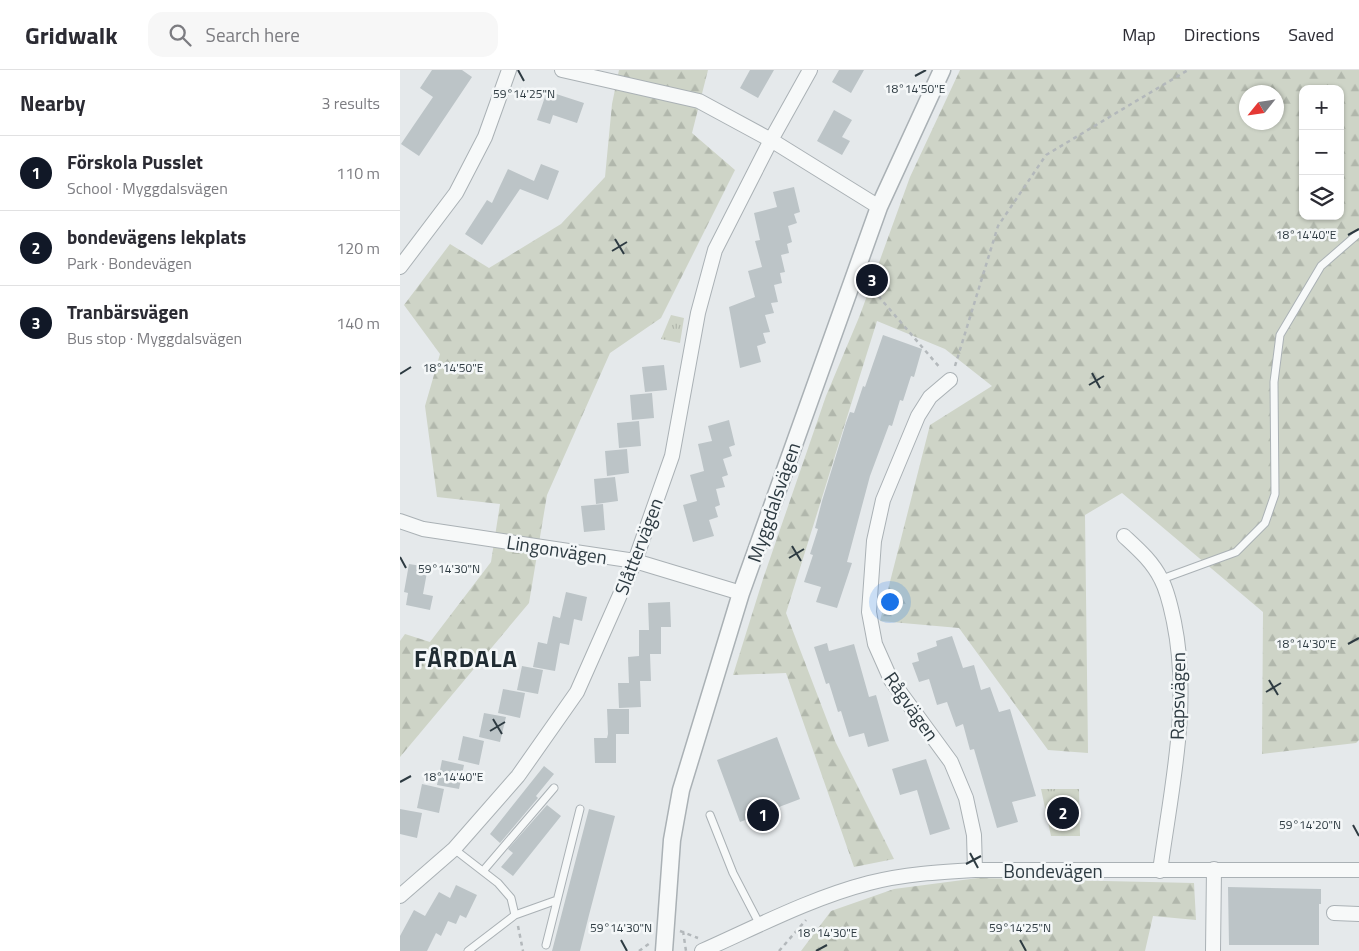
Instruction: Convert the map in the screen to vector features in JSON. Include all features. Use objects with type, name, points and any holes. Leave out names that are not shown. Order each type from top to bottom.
[{"type":"street","points":[[400,266],[456,193],[485,138],[509,70]]},
{"type":"street","points":[[562,70],[699,101],[771,140],[879,207]]},
{"type":"street","name":"Slåttervägen","points":[[400,896],[454,849],[518,776],[577,692],[635,561],[672,456],[698,313],[715,250],[771,140],[810,70]]},
{"type":"street","name":"Myggdalsvägen","points":[[664,951],[672,840],[681,790],[740,593],[821,365],[858,271],[879,207],[942,70]]},
{"type":"street","name":"Rågvägen","points":[[950,380],[930,397],[918,416],[882,500],[874,541],[869,612],[875,644],[891,680],[951,762],[966,798],[974,835],[975,870]]},
{"type":"street","name":"Lingonvägen","points":[[400,521],[423,529],[635,561],[740,593]]},
{"type":"street","name":"Rapsvägen","points":[[1124,536],[1145,555],[1162,579],[1178,639],[1182,678],[1181,719],[1160,871]]},
{"type":"street","points":[[1213,951],[1214,869]]},
{"type":"street","name":"Bondevägen","points":[[702,951],[809,904],[868,883],[915,874],[975,870],[1359,870]]},
{"type":"street","points":[[1334,912],[1359,914]]},
{"type":"lane","points":[[1162,579],[1236,552],[1265,524],[1275,494],[1274,382],[1280,335],[1320,266],[1359,233]]},
{"type":"lane","points":[[484,871],[554,788]]},
{"type":"lane","points":[[546,945],[580,809]]},
{"type":"lane","points":[[710,815],[733,873],[760,925]]},
{"type":"lane","points":[[454,849],[484,871],[511,898],[515,915]]},
{"type":"lane","points":[[468,951],[515,915],[557,900]]},
{"type":"path","points":[[950,380],[998,226],[1046,155],[1188,70]]},
{"type":"path","points":[[858,271],[950,380]]},
{"type":"path","points":[[515,915],[523,951]]},
{"type":"path","points":[[779,951],[808,918]]},
{"type":"path","points":[[683,931],[686,951]]},
{"type":"green space","points":[[619,70],[708,70],[692,133],[735,170],[661,318],[610,353],[547,495],[529,603],[400,757],[400,641],[405,634],[430,642],[491,562],[500,504],[437,497],[425,406],[440,354],[404,305],[450,244],[489,268],[561,224],[605,177],[612,104]]},
{"type":"green space","points":[[960,70],[1359,70],[1359,740],[1356,743],[1262,754],[1263,612],[1122,493],[1085,515],[1088,753],[1048,750],[959,628],[880,621],[930,425],[992,386],[945,349],[877,321],[786,613],[835,741],[894,859],[854,867],[786,673],[733,675],[763,579],[826,396],[860,315],[910,177]]},
{"type":"green space","points":[[671,315],[684,318],[680,343],[661,339]]},
{"type":"green space","points":[[1041,789],[1079,789],[1080,836],[1051,836]]},
{"type":"green space","points":[[978,878],[1194,883],[1196,920],[1153,916],[1145,951],[801,951],[831,911],[894,889]]},
{"type":"building","points":[[432,70],[462,70],[472,77],[419,156],[401,144],[433,97],[420,88]]},
{"type":"building","points":[[750,70],[774,70],[758,98],[740,88]]},
{"type":"building","points":[[839,70],[864,70],[851,93],[832,82]]},
{"type":"building","points":[[547,91],[584,103],[577,123],[553,115],[550,124],[537,120]]},
{"type":"building","points":[[834,110],[852,120],[842,137],[850,141],[842,155],[817,141]]},
{"type":"building","points":[[541,164],[559,171],[548,200],[520,189],[482,245],[465,234],[487,200],[492,203],[508,169],[534,181]]},
{"type":"building","points":[[794,187],[800,212],[794,214],[797,223],[788,226],[792,242],[787,244],[789,253],[781,255],[785,272],[780,273],[782,283],[774,285],[778,302],[771,303],[774,313],[765,315],[770,332],[763,333],[766,343],[757,346],[761,362],[740,368],[729,307],[755,297],[748,271],[762,267],[755,241],[760,240],[754,213],[777,207],[773,192]]},
{"type":"building","points":[[883,335],[922,349],[914,377],[911,376],[903,401],[900,400],[892,426],[889,425],[870,476],[847,562],[852,563],[837,608],[816,602],[821,587],[804,582],[813,555],[810,554],[818,529],[815,528],[822,501],[846,423],[850,412],[854,413],[863,386],[865,387]]},
{"type":"building","points":[[664,365],[667,390],[645,392],[642,367]]},
{"type":"building","points":[[652,393],[654,418],[632,420],[630,395]]},
{"type":"building","points":[[729,420],[735,445],[729,447],[732,456],[723,459],[728,475],[722,477],[725,487],[716,489],[720,505],[715,507],[718,517],[709,520],[714,536],[693,542],[683,505],[697,501],[690,475],[704,471],[698,444],[712,441],[708,426]]},
{"type":"building","points":[[639,421],[641,446],[619,448],[617,423]]},
{"type":"building","points":[[627,449],[629,473],[607,476],[605,451]]},
{"type":"building","points":[[615,477],[618,501],[596,504],[594,479]]},
{"type":"building","points":[[603,504],[605,530],[584,532],[581,506]]},
{"type":"building","points":[[409,564],[428,567],[423,594],[433,596],[430,610],[406,605],[408,593],[404,592]]},
{"type":"building","points":[[566,592],[587,597],[582,621],[574,619],[569,645],[560,643],[555,671],[533,667],[538,642],[547,644],[553,616],[560,618]]},
{"type":"building","points":[[670,602],[671,627],[661,627],[661,654],[650,654],[651,681],[640,681],[641,707],[619,708],[618,683],[629,683],[628,657],[639,656],[639,630],[649,630],[648,603]]},
{"type":"building","points":[[952,636],[963,668],[974,665],[981,690],[990,687],[999,712],[1010,709],[1036,796],[1012,802],[1018,822],[997,828],[974,749],[970,750],[963,724],[956,727],[947,702],[937,705],[929,679],[919,682],[912,663],[919,661],[917,653],[937,646],[936,641]]},
{"type":"building","points":[[827,643],[829,651],[854,644],[869,697],[876,695],[889,741],[868,747],[864,733],[849,737],[841,711],[838,712],[829,683],[826,684],[814,647]]},
{"type":"building","points":[[522,666],[543,670],[538,694],[517,690]]},
{"type":"building","points":[[503,689],[525,693],[520,718],[498,713]]},
{"type":"building","points":[[607,709],[629,709],[629,734],[616,734],[616,763],[595,763],[594,738],[607,738],[608,734]]},
{"type":"building","points":[[484,713],[506,717],[500,742],[479,737]]},
{"type":"building","points":[[463,736],[484,741],[479,765],[458,760]]},
{"type":"building","points":[[777,737],[800,799],[740,822],[717,760]]},
{"type":"building","points":[[926,759],[950,829],[930,835],[917,790],[900,795],[892,769]]},
{"type":"building","points":[[442,760],[464,765],[459,789],[437,785]]},
{"type":"building","points":[[544,766],[554,774],[536,796],[538,798],[500,843],[490,834]]},
{"type":"building","points":[[422,784],[444,789],[439,813],[417,808]]},
{"type":"building","points":[[547,805],[561,816],[513,876],[501,867],[513,853],[508,849]]},
{"type":"building","points":[[400,809],[422,813],[417,838],[400,834]]},
{"type":"building","points":[[589,809],[615,816],[580,951],[552,951]]},
{"type":"building","points":[[456,885],[477,895],[466,918],[460,915],[456,924],[448,921],[441,936],[436,933],[427,951],[400,951],[400,936],[414,910],[425,916],[439,892],[450,898]]},
{"type":"building","points":[[1228,887],[1321,889],[1319,945],[1229,945]]},
{"type":"place","name":"Tranbärsvägen","points":[[872,280]]},
{"type":"place","name":"bondevägens lekplats","points":[[1063,813]]},
{"type":"place","name":"Förskola Pusslet","points":[[763,815]]},
{"type":"district","name":"FÅRDALA","points":[[466,658]]}]
